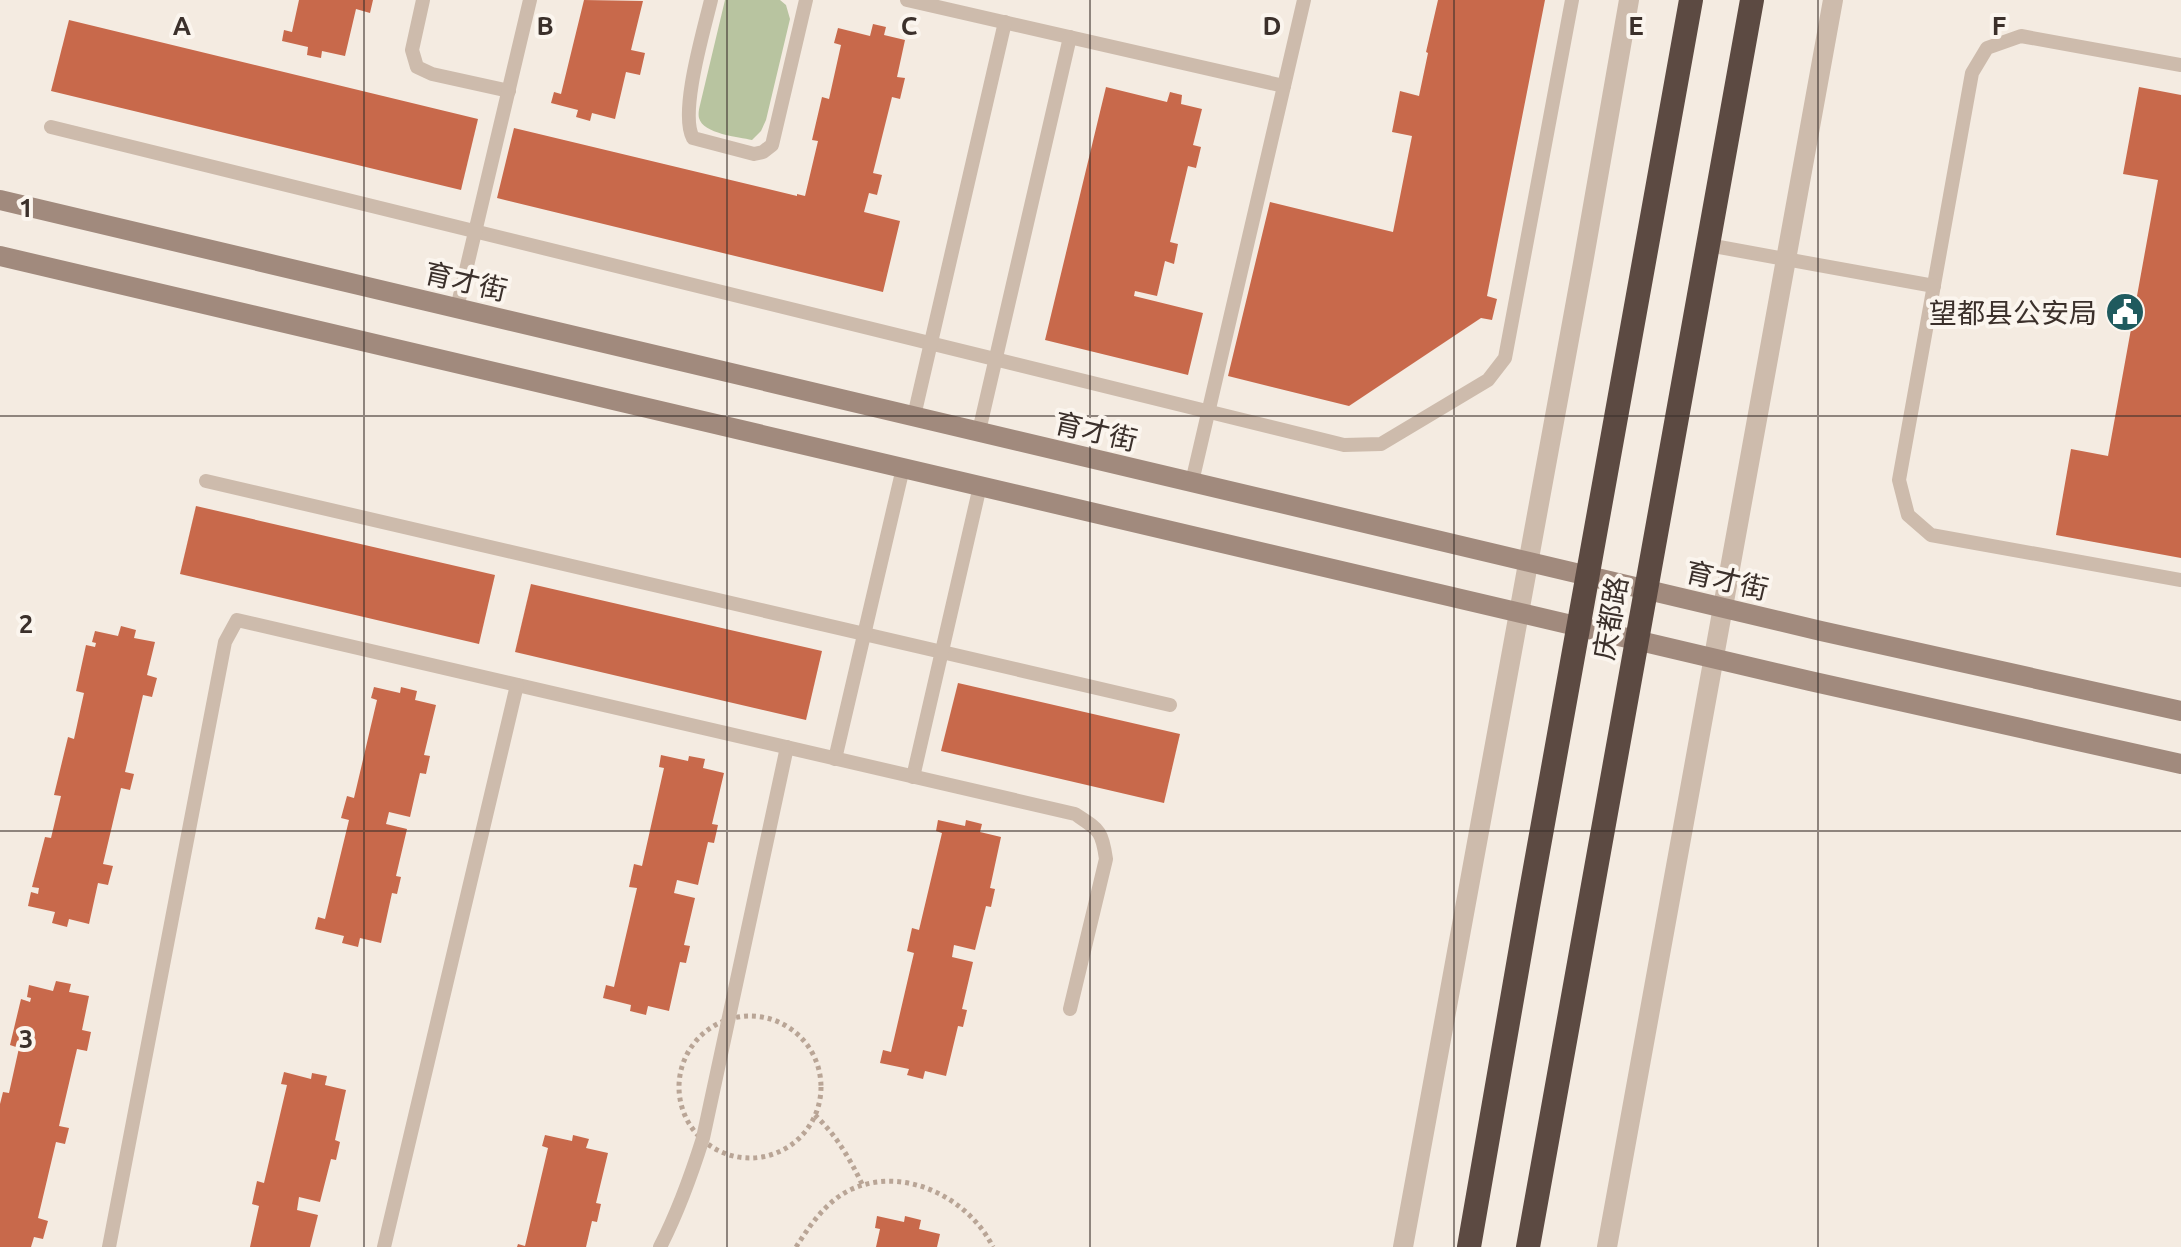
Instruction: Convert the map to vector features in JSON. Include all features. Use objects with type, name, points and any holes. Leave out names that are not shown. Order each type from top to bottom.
[{"type":"highway","name":"庆都路","points":[[1469,1247],[1691,0]]},
{"type":"highway","name":"庆都路","points":[[1528,1247],[1752,0]]},
{"type":"street","points":[[1403,1247],[1629,0]]},
{"type":"street","points":[[1607,1247],[1833,0]]},
{"type":"street","name":"育才街","points":[[0,200],[1723,608],[2181,711]]},
{"type":"street","points":[[0,256],[1714,659],[2181,764]]},
{"type":"lane","points":[[423,0],[412,50],[417,67],[432,74],[509,91]]},
{"type":"lane","points":[[457,308],[530,0]]},
{"type":"lane","points":[[711,0],[688,103],[688,129],[693,138],[754,154],[772,145],[806,0]]},
{"type":"lane","points":[[907,0],[1284,86]]},
{"type":"lane","points":[[1192,482],[1304,0]]},
{"type":"lane","points":[[51,127],[1344,445],[1381,444],[1488,380],[1505,358],[1572,0]]},
{"type":"lane","points":[[914,416],[1005,22]]},
{"type":"lane","points":[[2181,65],[2021,36],[1987,48],[1972,73],[1899,480],[1908,515],[1931,535],[2181,580]]},
{"type":"lane","points":[[979,431],[1070,37]]},
{"type":"lane","points":[[1708,245],[1934,286]]},
{"type":"lane","points":[[835,759],[903,468]]},
{"type":"lane","points":[[206,481],[1170,705]]},
{"type":"lane","points":[[913,777],[980,486]]},
{"type":"lane","points":[[109,1247],[225,642],[237,620],[1075,814],[1096,827],[1104,838],[1106,859],[1070,1009]]},
{"type":"lane","points":[[384,1247],[517,685]]},
{"type":"lane","points":[[660,1247],[672,1224],[703,1138],[787,747]]},
{"type":"path","points":[[743,1016],[765,1017],[785,1025],[802,1038],[815,1057],[821,1091],[815,1115],[798,1139],[784,1150],[768,1156],[733,1156],[713,1147],[696,1133],[685,1114],[679,1093],[681,1071],[689,1051],[703,1033],[728,1020],[743,1016]]},
{"type":"path","points":[[815,1115],[831,1130],[863,1186]]},
{"type":"path","points":[[796,1247],[817,1216],[831,1202],[850,1190],[893,1182],[916,1184],[938,1192],[959,1206],[980,1227],[993,1247]]},
{"type":"green space","points":[[725,0],[780,0],[786,5],[790,19],[766,120],[752,140],[714,131],[699,118]]},
{"type":"building","points":[[299,0],[373,0],[370,13],[356,9],[345,56],[322,51],[321,58],[307,55],[308,47],[282,41],[284,30],[292,32]]},
{"type":"building","points":[[584,0],[643,1],[631,50],[645,53],[640,75],[626,72],[615,119],[592,113],[590,121],[576,117],[578,110],[551,103],[554,92],[561,94]]},
{"type":"building","points":[[1438,0],[1545,0],[1487,296],[1497,299],[1492,320],[1481,318],[1349,406],[1228,376],[1270,202],[1393,232],[1412,136],[1392,132],[1400,91],[1419,96]]},
{"type":"building","points":[[69,20],[478,119],[461,190],[51,91]]},
{"type":"building","points":[[873,24],[886,27],[884,35],[905,40],[897,77],[905,78],[900,99],[892,97],[873,173],[882,175],[877,195],[869,193],[864,212],[900,221],[883,292],[497,198],[514,128],[805,196],[818,141],[812,140],[822,97],[829,99],[841,45],[834,43],[838,28],[870,36]]},
{"type":"building","points":[[1106,87],[1167,102],[1170,92],[1182,95],[1181,104],[1202,109],[1193,145],[1201,147],[1196,168],[1188,166],[1170,242],[1178,244],[1174,264],[1165,261],[1157,296],[1135,291],[1134,296],[1203,313],[1188,375],[1045,340]]},
{"type":"building","points":[[2139,87],[2181,95],[2181,558],[2056,535],[2071,449],[2108,456],[2158,180],[2123,174]]},
{"type":"building","points":[[196,506],[495,575],[479,644],[180,574]]},
{"type":"building","points":[[531,584],[822,651],[806,720],[515,652]]},
{"type":"building","points":[[121,626],[136,630],[134,638],[155,642],[147,675],[157,678],[152,697],[143,695],[125,772],[134,774],[130,790],[121,788],[103,864],[113,866],[108,885],[98,883],[89,924],[69,919],[67,927],[52,923],[55,912],[28,906],[31,892],[38,894],[39,888],[32,887],[45,837],[51,838],[61,796],[54,795],[68,737],[74,739],[84,693],[76,691],[86,645],[95,647],[96,643],[92,642],[95,631],[118,636]]},
{"type":"building","points":[[958,683],[1180,734],[1164,803],[941,751]]},
{"type":"building","points":[[374,687],[400,693],[401,687],[417,691],[415,700],[436,705],[424,755],[430,756],[426,774],[420,773],[410,817],[389,812],[386,824],[407,829],[396,876],[401,877],[397,894],[392,893],[381,943],[360,938],[358,947],[342,943],[344,936],[315,929],[318,917],[325,919],[349,820],[341,818],[347,796],[354,798],[377,700],[371,698]]},
{"type":"building","points":[[661,755],[688,761],[689,756],[705,759],[703,768],[724,773],[712,824],[718,825],[714,843],[708,842],[698,885],[677,880],[674,893],[695,898],[684,945],[690,946],[686,963],[680,962],[669,1011],[648,1006],[646,1015],[630,1011],[631,1005],[603,998],[606,985],[614,987],[637,888],[629,887],[634,864],[642,866],[664,768],[659,767]]},
{"type":"building","points":[[938,820],[965,826],[966,820],[982,824],[980,832],[1001,837],[990,888],[995,889],[991,907],[986,906],[975,950],[954,945],[952,957],[973,962],[962,1009],[967,1010],[963,1027],[958,1026],[946,1076],[925,1071],[923,1079],[907,1075],[909,1069],[880,1063],[883,1050],[891,1052],[914,953],[907,951],[912,928],[919,930],[942,833],[936,831]]},
{"type":"building","points":[[56,981],[71,984],[69,992],[89,996],[82,1030],[91,1032],[87,1051],[77,1049],[59,1126],[69,1128],[65,1144],[56,1142],[38,1218],[48,1221],[43,1239],[34,1237],[31,1247],[0,1247],[0,1104],[3,1092],[9,1093],[19,1048],[10,1045],[21,999],[30,1002],[31,998],[27,997],[29,985],[53,991]]},
{"type":"building","points":[[284,1072],[311,1079],[312,1073],[327,1076],[325,1085],[346,1090],[335,1140],[340,1142],[336,1160],[331,1159],[320,1202],[299,1197],[297,1210],[318,1215],[310,1247],[250,1247],[259,1206],[252,1204],[257,1181],[264,1183],[287,1085],[281,1084]]},
{"type":"building","points":[[545,1135],[572,1141],[573,1135],[589,1139],[586,1148],[608,1153],[596,1203],[601,1204],[597,1222],[592,1221],[586,1247],[517,1247],[518,1244],[525,1246],[548,1148],[542,1146]]},
{"type":"building","points":[[877,1216],[904,1222],[905,1216],[921,1220],[919,1229],[940,1234],[937,1247],[876,1247],[880,1229],[875,1228]]},
{"type":"place","name":"望都县公安局","points":[[2125,312]]}]
